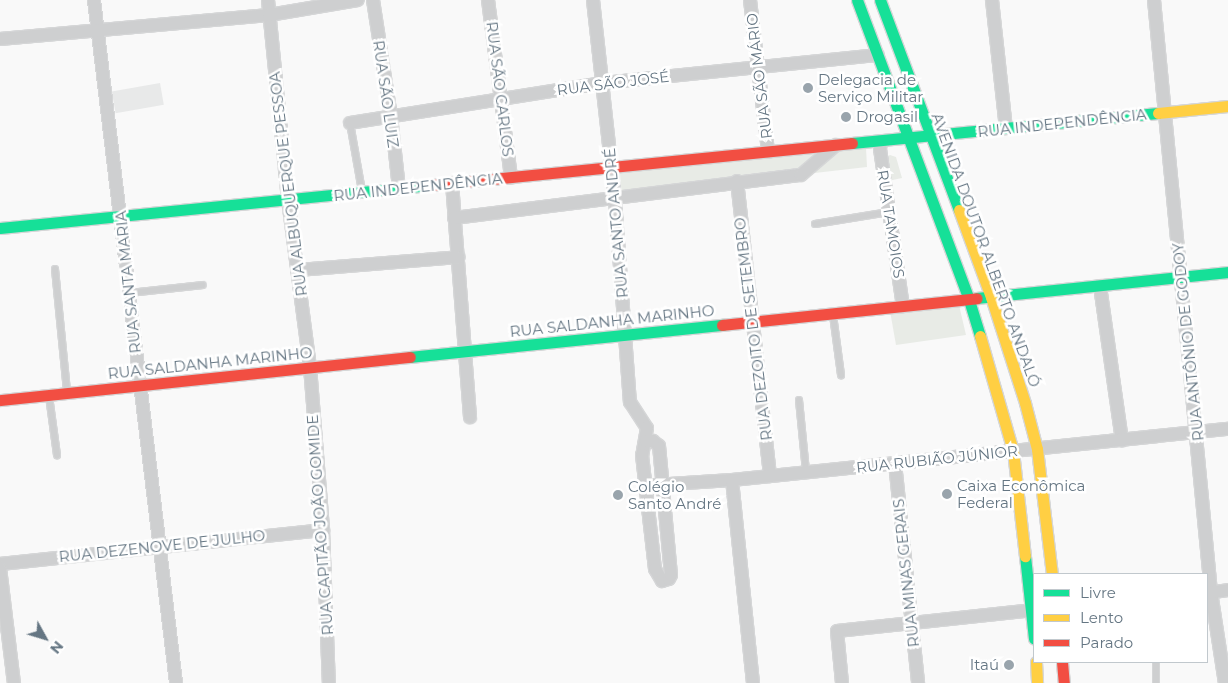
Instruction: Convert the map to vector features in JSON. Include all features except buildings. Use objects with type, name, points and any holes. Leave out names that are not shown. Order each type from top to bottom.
[{"type":"street","name":"RUA SANTA MARIA","points":[[94,0],[122,216],[140,385],[161,545],[176,683]]},
{"type":"street","name":"RUA ALBUQUERQUE PESSOA","points":[[268,0],[288,200],[310,367]]},
{"type":"street","points":[[0,39],[269,15],[358,0]]},
{"type":"street","name":"RUA SÃO LUIZ","points":[[373,0],[391,116],[399,189]]},
{"type":"street","name":"RUA SÃO CARLOS","points":[[488,0],[511,178]]},
{"type":"street","name":"RUA SANTO ANDRÉ","points":[[593,0],[615,199],[630,402],[647,428],[642,455],[655,569],[662,580],[669,579],[671,575],[661,485],[659,446],[653,441],[646,441]]},
{"type":"street","name":"RUA SÃO MÁRIO","points":[[750,0],[768,152]]},
{"type":"street","points":[[842,683],[837,631],[1033,610],[1013,451],[969,300],[857,0]]},
{"type":"street","name":"AVENIDA DOUTOR ALBERTO ANDALÓ","points":[[880,0],[991,297],[1037,449],[1052,573]]},
{"type":"street","points":[[992,0],[1006,128]]},
{"type":"street","name":"RUA ANTÔNIO DE GODOY","points":[[1154,0],[1164,113],[1198,432],[1208,573]]},
{"type":"street","name":"RUA SÃO JOSÉ","points":[[350,123],[602,83],[878,55]]},
{"type":"street","name":"RUA INDEPENDÊNCIA","points":[[0,228],[1228,106]]},
{"type":"street","name":"RUA TAMOIOS","points":[[881,141],[880,150],[903,306]]},
{"type":"street","points":[[454,218],[615,199],[736,181],[801,175],[836,145]]},
{"type":"street","name":"RUA DEZOITO DE SETEMBRO","points":[[736,181],[770,476]]},
{"type":"street","points":[[452,183],[470,417]]},
{"type":"street","points":[[298,270],[458,257]]},
{"type":"street","name":"RUA SALDANHA MARINHO","points":[[0,400],[1228,272]]},
{"type":"street","points":[[1100,286],[1122,440]]},
{"type":"street","name":"RUA CAPITÃO JOÃO GOMIDE","points":[[310,367],[323,530],[329,683]]},
{"type":"street","name":"RUA RUBIÃO JÚNIOR","points":[[646,486],[732,480],[1228,429]]},
{"type":"street","name":"RUA MINAS GERAIS","points":[[895,463],[918,683]]},
{"type":"street","points":[[732,480],[753,683]]},
{"type":"street","points":[[649,507],[664,506]]},
{"type":"street","name":"RUA DEZENOVE DE JULHO","points":[[0,564],[161,545],[323,530]]},
{"type":"street","points":[[652,537],[667,536]]},
{"type":"street","points":[[0,568],[14,683]]},
{"type":"street","name":"RUA ANTÔNIO DE GODOY","points":[[1208,577],[1225,683]]},
{"type":"street","points":[[1209,592],[1228,590]]},
{"type":"street","points":[[1036,663],[1037,683]]},
{"type":"street","points":[[1062,663],[1064,683]]},
{"type":"lane","points":[[350,123],[362,192]]},
{"type":"lane","points":[[816,224],[889,212]]},
{"type":"lane","points":[[55,269],[67,393]]},
{"type":"lane","points":[[130,293],[203,286]]},
{"type":"lane","points":[[833,314],[841,375]]},
{"type":"lane","points":[[49,395],[57,455]]},
{"type":"lane","points":[[799,400],[806,472]]},
{"type":"lane","points":[[1156,663],[1156,683]]},
{"type":"shaded area","points":[[160,83],[164,105],[116,113],[112,92]]},
{"type":"shaded area","points":[[829,148],[801,171],[615,196],[611,171]]},
{"type":"shaded area","points":[[866,148],[867,167],[806,174],[836,151]]},
{"type":"shaded area","points":[[890,155],[896,157],[902,178],[888,181],[886,157]]},
{"type":"shaded area","points":[[959,305],[966,335],[896,345],[890,311]]},
{"type":"traffic: fast","points":[[857,0],[969,300],[980,336]]},
{"type":"traffic: fast","points":[[880,0],[959,210]]},
{"type":"traffic: fast","points":[[852,143],[1158,113]]},
{"type":"traffic: fast","points":[[0,228],[432,185]]},
{"type":"traffic: fast","points":[[977,298],[1228,272]]},
{"type":"traffic: fast","points":[[410,357],[722,325]]},
{"type":"traffic: fast","points":[[1025,556],[1033,630]]},
{"type":"traffic: slow","points":[[1158,113],[1228,106]]},
{"type":"traffic: slow","points":[[959,210],[991,297],[1025,403],[1037,449],[1052,573]]},
{"type":"traffic: slow","points":[[980,336],[1013,451],[1025,556]]},
{"type":"traffic: slow","points":[[1036,663],[1037,683]]},
{"type":"traffic: jam","points":[[432,185],[852,143]]},
{"type":"traffic: jam","points":[[722,325],[977,298]]},
{"type":"traffic: jam","points":[[0,400],[410,357]]},
{"type":"traffic: jam","points":[[1062,663],[1064,683]]},
{"type":"place","name":"Delegacia de Serviço Militar","points":[[808,88]]},
{"type":"place","name":"Drogasil","points":[[846,117]]},
{"type":"place","name":"Caixa Econômica Federal","points":[[947,494]]},
{"type":"place","name":"Colégio Santo André","points":[[618,495]]},
{"type":"place","name":"Itaú","points":[[1009,665]]}]
